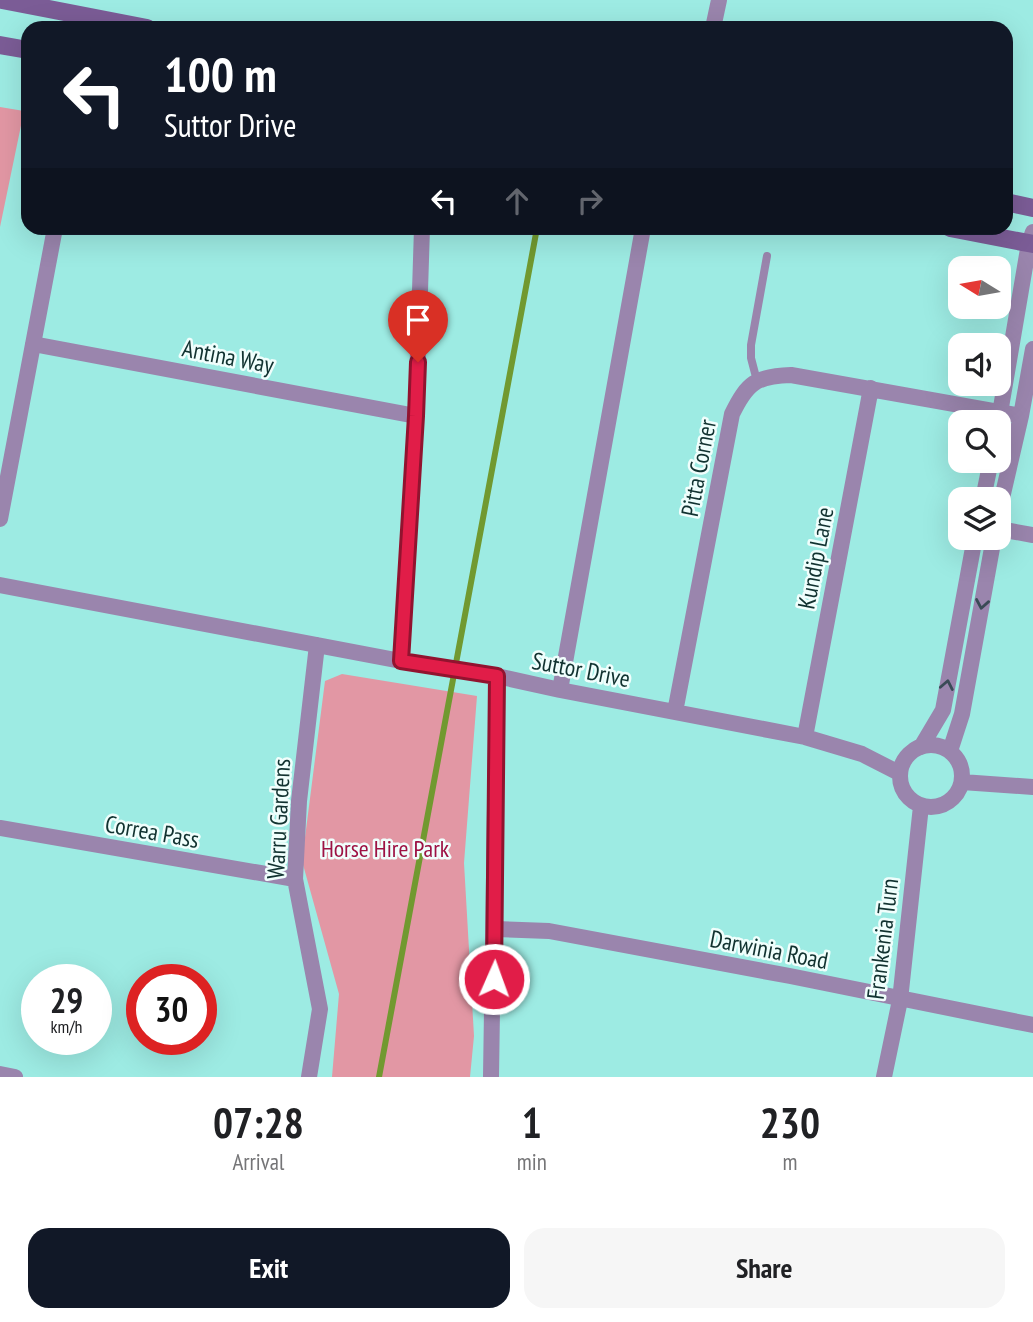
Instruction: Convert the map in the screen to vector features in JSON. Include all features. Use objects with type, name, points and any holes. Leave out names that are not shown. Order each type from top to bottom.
[{"type":"main road","points":[[2,0],[111,21]]},
{"type":"main road","points":[[0,45],[21,49]]},
{"type":"main road","points":[[1013,204],[1033,208]]},
{"type":"main road","points":[[998,235],[1032,240]]},
{"type":"street","points":[[714,21],[719,0]]},
{"type":"street","points":[[0,519],[54,235]]},
{"type":"street","points":[[401,661],[416,416],[422,235]]},
{"type":"street","points":[[560,690],[642,235]]},
{"type":"street","points":[[1001,410],[1032,240]]},
{"type":"street","name":"Antina Way","points":[[33,344],[416,416]]},
{"type":"street","points":[[1005,487],[1033,349]]},
{"type":"street","points":[[757,380],[773,375],[791,374],[871,388],[969,410]]},
{"type":"street","name":"Pitta Corner","points":[[675,712],[732,414],[740,396],[757,380]]},
{"type":"street","name":"Kundip Lane","points":[[806,737],[871,388]]},
{"type":"street","points":[[1011,416],[1021,416]]},
{"type":"street","points":[[1011,531],[1033,535]]},
{"type":"street","points":[[921,747],[943,710],[973,550]]},
{"type":"street","points":[[950,751],[962,714],[992,550]]},
{"type":"street","name":"Suttor Drive","points":[[0,585],[401,661],[497,676],[806,737],[862,754],[899,773]]},
{"type":"street","name":"Warru Gardens","points":[[309,1077],[320,1009],[295,879],[299,801],[317,645]]},
{"type":"street","points":[[491,1077],[497,676]]},
{"type":"street","points":[[921,747],[942,747],[950,751],[960,764],[962,782],[955,797],[940,807],[921,806],[906,796],[901,787],[899,773],[906,757],[921,747]]},
{"type":"street","points":[[962,782],[1033,787]]},
{"type":"street","name":"Frankenia Turn","points":[[884,1077],[900,1000],[921,806]]},
{"type":"street","name":"Correa Pass","points":[[0,828],[295,879]]},
{"type":"street","name":"Darwinia Road","points":[[495,929],[548,931],[1033,1025]]},
{"type":"street","points":[[0,1074],[15,1077]]},
{"type":"lane","points":[[757,380],[751,358],[751,345],[767,256]]},
{"type":"green space","points":[[0,107],[21,110],[21,126],[0,227]]},
{"type":"green space","name":"Horse Hire Park","points":[[342,674],[477,696],[464,863],[474,1036],[470,1077],[332,1077],[339,994],[302,861],[325,681]]},
{"type":"waterway","points":[[379,1077],[536,235]]},
{"type":"route","points":[[418,362],[401,661],[497,676],[494,979]]}]
